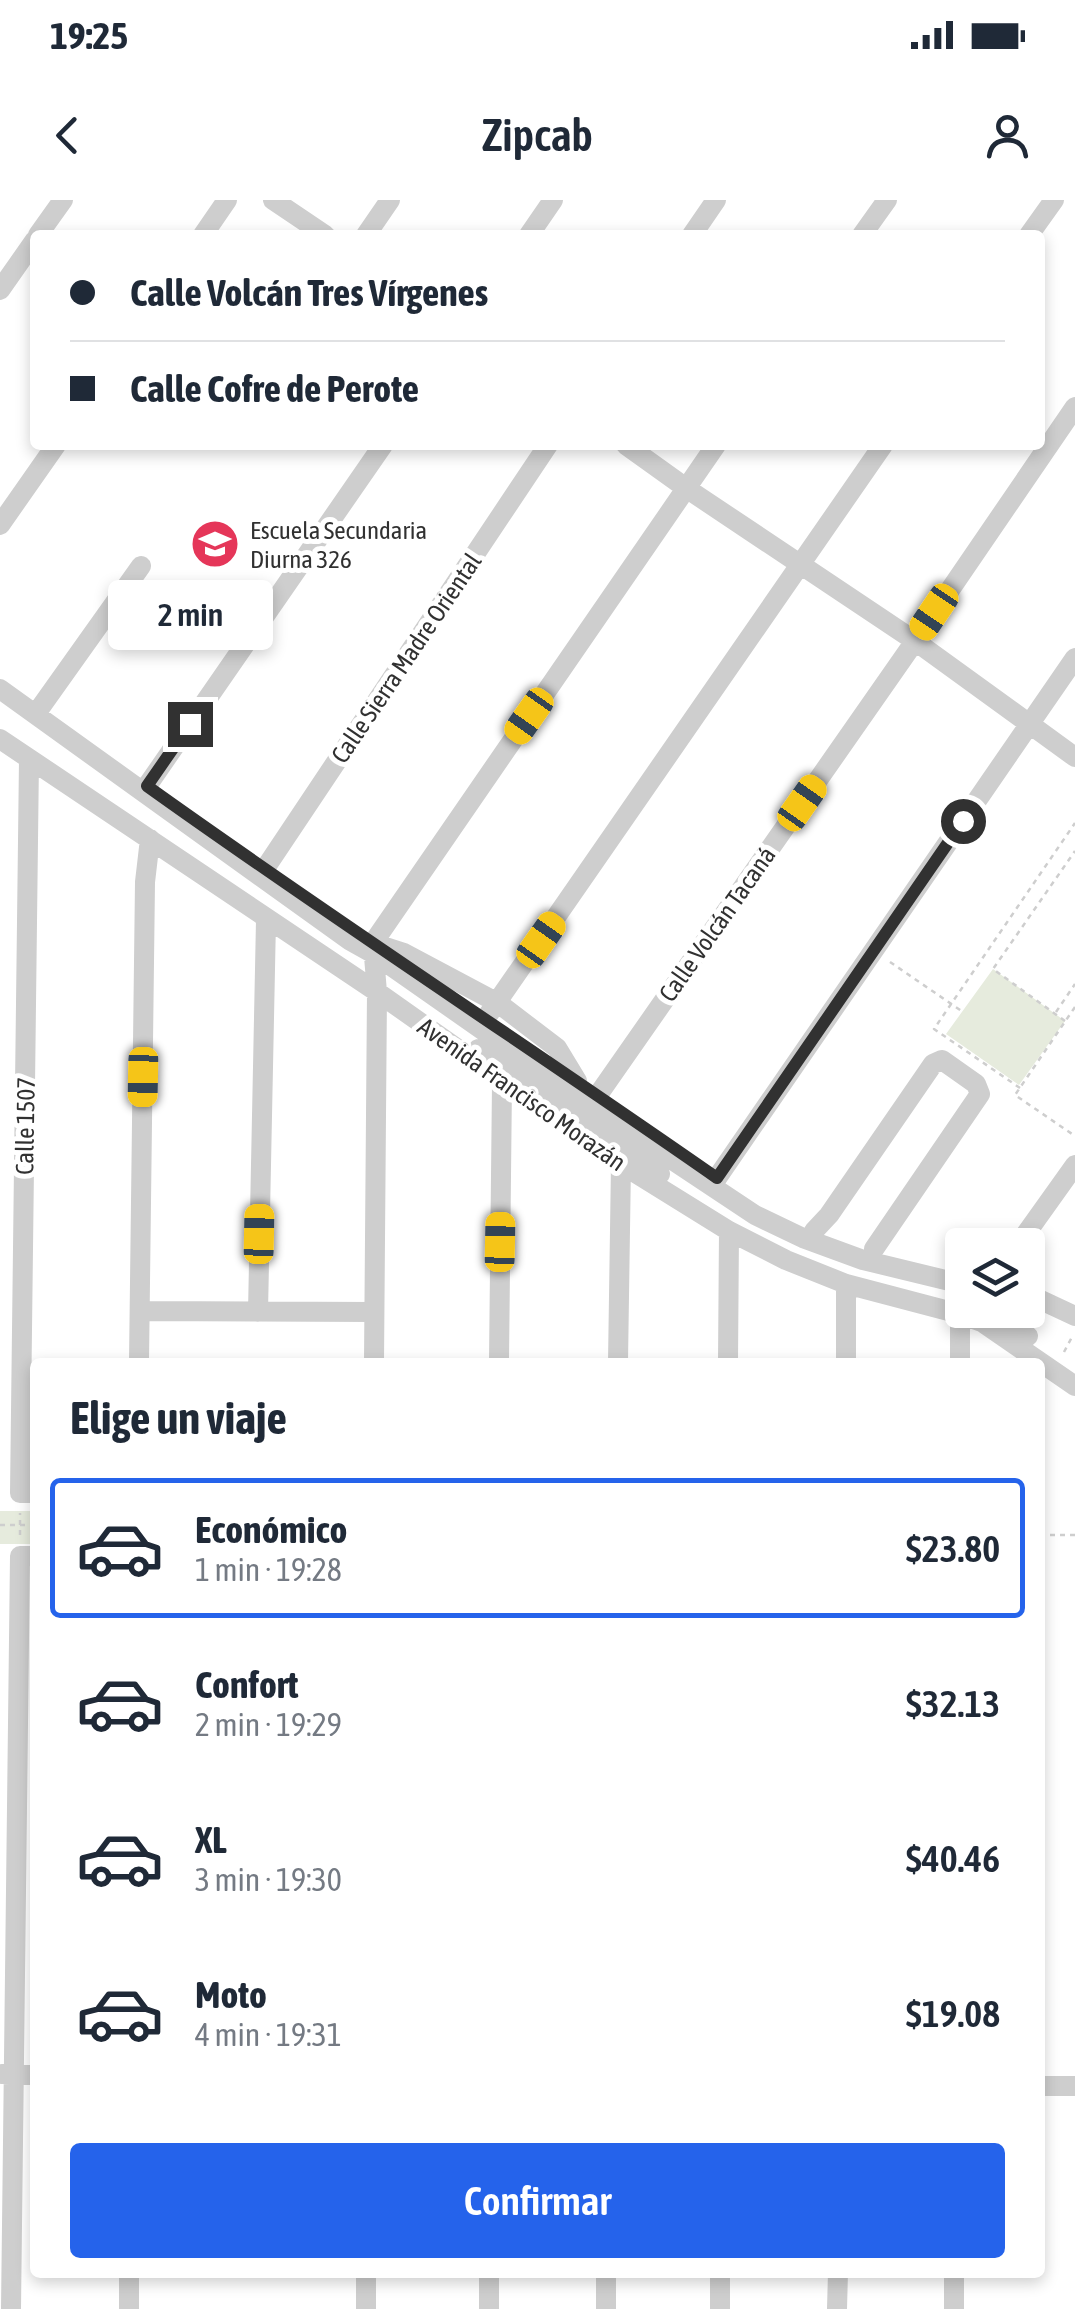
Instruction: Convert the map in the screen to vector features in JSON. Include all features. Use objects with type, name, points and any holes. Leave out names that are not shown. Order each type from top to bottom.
[{"type":"street","points":[[42,230],[63,200]]},
{"type":"street","points":[[207,230],[228,200]]},
{"type":"street","points":[[273,200],[318,230]]},
{"type":"street","points":[[369,230],[390,200]]},
{"type":"street","points":[[533,230],[554,200]]},
{"type":"street","points":[[695,230],[716,200]]},
{"type":"street","points":[[866,230],[887,200]]},
{"type":"street","points":[[1033,230],[1054,200]]},
{"type":"street","points":[[0,290],[30,247]]},
{"type":"street","name":"Calle Volcán Tacaná","points":[[1045,450],[1075,406]]},
{"type":"street","points":[[0,525],[52,450]]},
{"type":"street","points":[[147,786],[379,450]]},
{"type":"street","name":"Calle Sierra Madre Oriental","points":[[264,870],[545,450]]},
{"type":"street","points":[[633,450],[914,641],[1075,758]]},
{"type":"street","points":[[374,1358],[373,949],[713,450]]},
{"type":"street","points":[[492,1011],[879,450]]},
{"type":"street","name":"Calle Volcán Tacaná","points":[[598,1095],[1045,450]]},
{"type":"street","points":[[40,708],[142,566]]},
{"type":"street","points":[[717,1178],[1075,658]]},
{"type":"street","name":"Avenida Francisco Morazán","points":[[0,681],[373,949],[492,1011],[577,1081],[717,1178],[814,1230],[945,1266]]},
{"type":"street","points":[[0,689],[348,940],[373,949],[603,1114],[755,1215],[864,1260],[945,1280]]},
{"type":"street","points":[[0,725],[376,985],[744,1230],[793,1254],[945,1302]]},
{"type":"street","name":"Avenida Francisco Morazán","points":[[0,739],[266,920],[376,985],[502,1082],[729,1232],[846,1284],[945,1304]]},
{"type":"street","name":"Calle 1507","points":[[28,1493],[29,759]]},
{"type":"street","points":[[140,1358],[145,882],[150,840]]},
{"type":"street","points":[[258,1312],[266,920]]},
{"type":"street","points":[[814,1230],[829,1215],[933,1064],[938,1060],[945,1062],[976,1084],[980,1090],[978,1098],[874,1248]]},
{"type":"street","points":[[499,1358],[502,1082]]},
{"type":"street","points":[[618,1358],[621,1164]]},
{"type":"street","points":[[1030,1228],[1075,1165]]},
{"type":"street","points":[[728,1358],[729,1232]]},
{"type":"street","points":[[846,1284],[846,1358]]},
{"type":"street","points":[[1045,1302],[1075,1316]]},
{"type":"street","points":[[140,1311],[374,1312]]},
{"type":"street","points":[[1045,1314],[1075,1329]]},
{"type":"street","points":[[960,1358],[961,1328]]},
{"type":"street","name":"Avenida Francisco Morazán","points":[[992,1328],[1036,1358]]},
{"type":"street","points":[[1018,1328],[1068,1365]]},
{"type":"street","name":"Avenida Francisco Morazán","points":[[1045,1365],[1075,1386]]},
{"type":"street","points":[[11,2309],[27,1556]]},
{"type":"street","points":[[1045,2086],[1075,2086]]},
{"type":"street","points":[[129,2309],[130,2278]]},
{"type":"street","points":[[366,2278],[366,2309]]},
{"type":"street","points":[[489,2278],[489,2309]]},
{"type":"street","points":[[606,2278],[606,2309]]},
{"type":"street","points":[[720,2278],[720,2309]]},
{"type":"street","points":[[838,2278],[838,2309]]},
{"type":"street","points":[[954,2278],[954,2309]]},
{"type":"path","points":[[1020,1088],[934,1030],[1075,823]]},
{"type":"path","points":[[1065,1021],[993,970],[1075,851]]},
{"type":"path","points":[[874,951],[963,1012]]},
{"type":"path","points":[[1054,1013],[1075,984]]},
{"type":"path","points":[[1075,1007],[1015,1095],[1075,1136]]},
{"type":"path","points":[[1068,1365],[1075,1329]]},
{"type":"path","points":[[27,1556],[20,1525],[28,1493]]},
{"type":"path","points":[[0,1525],[30,1525]]},
{"type":"path","points":[[1045,1535],[1075,1536]]},
{"type":"shaded area","points":[[993,969],[1065,1021],[1019,1085],[946,1034]]},
{"type":"shaded area","points":[[0,1511],[30,1511],[30,1544],[0,1544]]},
{"type":"place","name":"Escuela Secundaria Diurna 326","points":[[215,544]]},
{"type":"route","points":[[190,724],[147,786],[717,1178],[963,821]]}]
